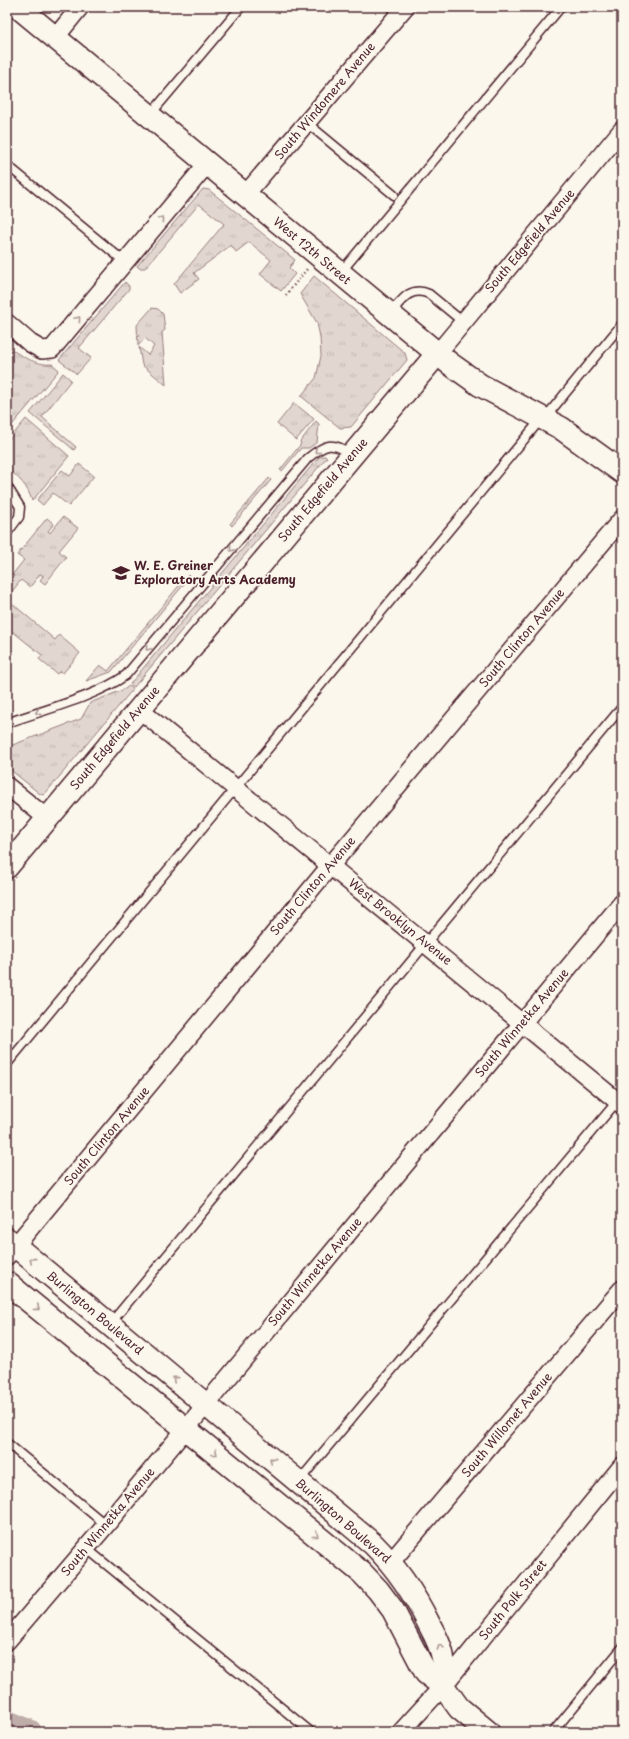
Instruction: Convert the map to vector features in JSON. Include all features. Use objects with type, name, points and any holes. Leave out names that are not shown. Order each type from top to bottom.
[{"type":"street","name":"West 12th Street","points":[[18,7],[437,354],[480,384],[561,428],[622,472]]},
{"type":"street","points":[[55,38],[80,7]]},
{"type":"street","name":"South Windomere Avenue","points":[[245,195],[405,7]]},
{"type":"street","name":"South Edgefield Avenue","points":[[7,867],[140,710],[622,130]]},
{"type":"street","points":[[7,324],[30,343],[42,350],[52,348],[207,164]]},
{"type":"street","name":"South Clinton Avenue","points":[[10,1247],[622,519]]},
{"type":"street","name":"West Brooklyn Avenue","points":[[140,710],[620,1100]]},
{"type":"street","points":[[7,786],[48,819]]},
{"type":"street","name":"South Winnetka Avenue","points":[[7,1641],[106,1525],[622,903]]},
{"type":"street","name":"Burlington Boulevard","points":[[10,1247],[110,1324],[373,1544],[391,1562],[406,1581],[438,1641],[444,1659],[442,1686]]},
{"type":"street","points":[[7,1283],[362,1573],[378,1590],[393,1610],[426,1673],[442,1686],[452,1701],[459,1708],[488,1732]]},
{"type":"street","name":"South Willomet Avenue","points":[[391,1562],[622,1289]]},
{"type":"street","name":"South Polk Street","points":[[402,1732],[442,1686],[622,1466]]},
{"type":"lane","points":[[149,116],[241,7]]},
{"type":"lane","points":[[339,274],[561,7]]},
{"type":"lane","points":[[307,122],[394,195]]},
{"type":"lane","points":[[7,165],[125,262]]},
{"type":"lane","points":[[389,315],[406,296],[416,290],[429,294],[463,322]]},
{"type":"lane","points":[[7,1064],[226,800],[235,787],[622,324]]},
{"type":"lane","points":[[7,723],[96,692],[117,682],[126,675],[308,458],[321,447],[330,446],[343,448],[352,454]]},
{"type":"lane","points":[[7,486],[20,507],[19,517],[7,533]]},
{"type":"lane","points":[[110,1324],[622,708]]},
{"type":"lane","points":[[298,1482],[620,1100]]},
{"type":"lane","points":[[7,1443],[106,1525]]},
{"type":"lane","points":[[86,1548],[311,1732]]},
{"type":"lane","points":[[553,1732],[622,1648]]},
{"type":"path","points":[[286,295],[307,269]]},
{"type":"green space","points":[[203,189],[209,190],[295,260],[289,268],[295,274],[281,291],[260,274],[271,260],[249,242],[236,252],[231,245],[194,273],[199,279],[180,293],[174,284],[224,224],[199,204],[145,268],[139,268],[137,266]]},
{"type":"green space","points":[[314,276],[405,353],[407,360],[351,427],[340,428],[301,396],[316,378],[321,356],[320,337],[317,323],[300,294]]},
{"type":"green space","points":[[125,282],[129,286],[129,289],[79,348],[91,358],[77,374],[59,360]]},
{"type":"green space","points":[[152,308],[158,309],[163,314],[165,330],[162,332],[166,385],[142,365],[139,347],[148,355],[154,346],[145,338],[138,346],[137,325]]},
{"type":"green space","points":[[7,346],[28,359],[35,362],[52,364],[59,370],[7,431]]},
{"type":"green space","points":[[63,373],[71,380],[42,417],[76,447],[74,450],[30,413]]},
{"type":"green space","points":[[294,403],[314,419],[296,440],[277,424]]},
{"type":"green space","points":[[26,419],[69,456],[32,501],[28,491],[22,483],[7,468],[7,442]]},
{"type":"green space","points":[[316,421],[319,424],[317,442],[309,448],[301,448],[282,471],[280,470],[301,444],[300,442]]},
{"type":"green space","points":[[319,457],[327,457],[134,687],[130,684]]},
{"type":"green space","points":[[79,464],[94,476],[69,506],[53,493],[43,505],[37,500],[62,470],[70,476]]},
{"type":"green space","points":[[269,478],[271,480],[232,526],[230,524]]},
{"type":"green space","points":[[63,517],[78,528],[59,551],[66,557],[45,584],[40,580],[43,576],[40,574],[30,587],[21,580],[10,594],[7,592],[7,584],[24,560],[17,555],[47,518],[54,524],[48,531],[50,533]]},
{"type":"green space","points":[[188,575],[190,577],[111,672],[86,681],[100,665],[108,671]]},
{"type":"green space","points":[[7,599],[55,640],[59,635],[80,653],[63,673],[60,671],[57,674],[39,659],[42,655],[7,627]]},
{"type":"green space","points":[[129,686],[133,689],[44,795],[40,794],[7,767],[7,744],[10,746],[81,719],[90,703]]},
{"type":"waterway","points":[[7,1723],[29,1732]]},
{"type":"place","name":"W. E. Greiner Exploratory Arts Academy","points":[[121,573]]}]
